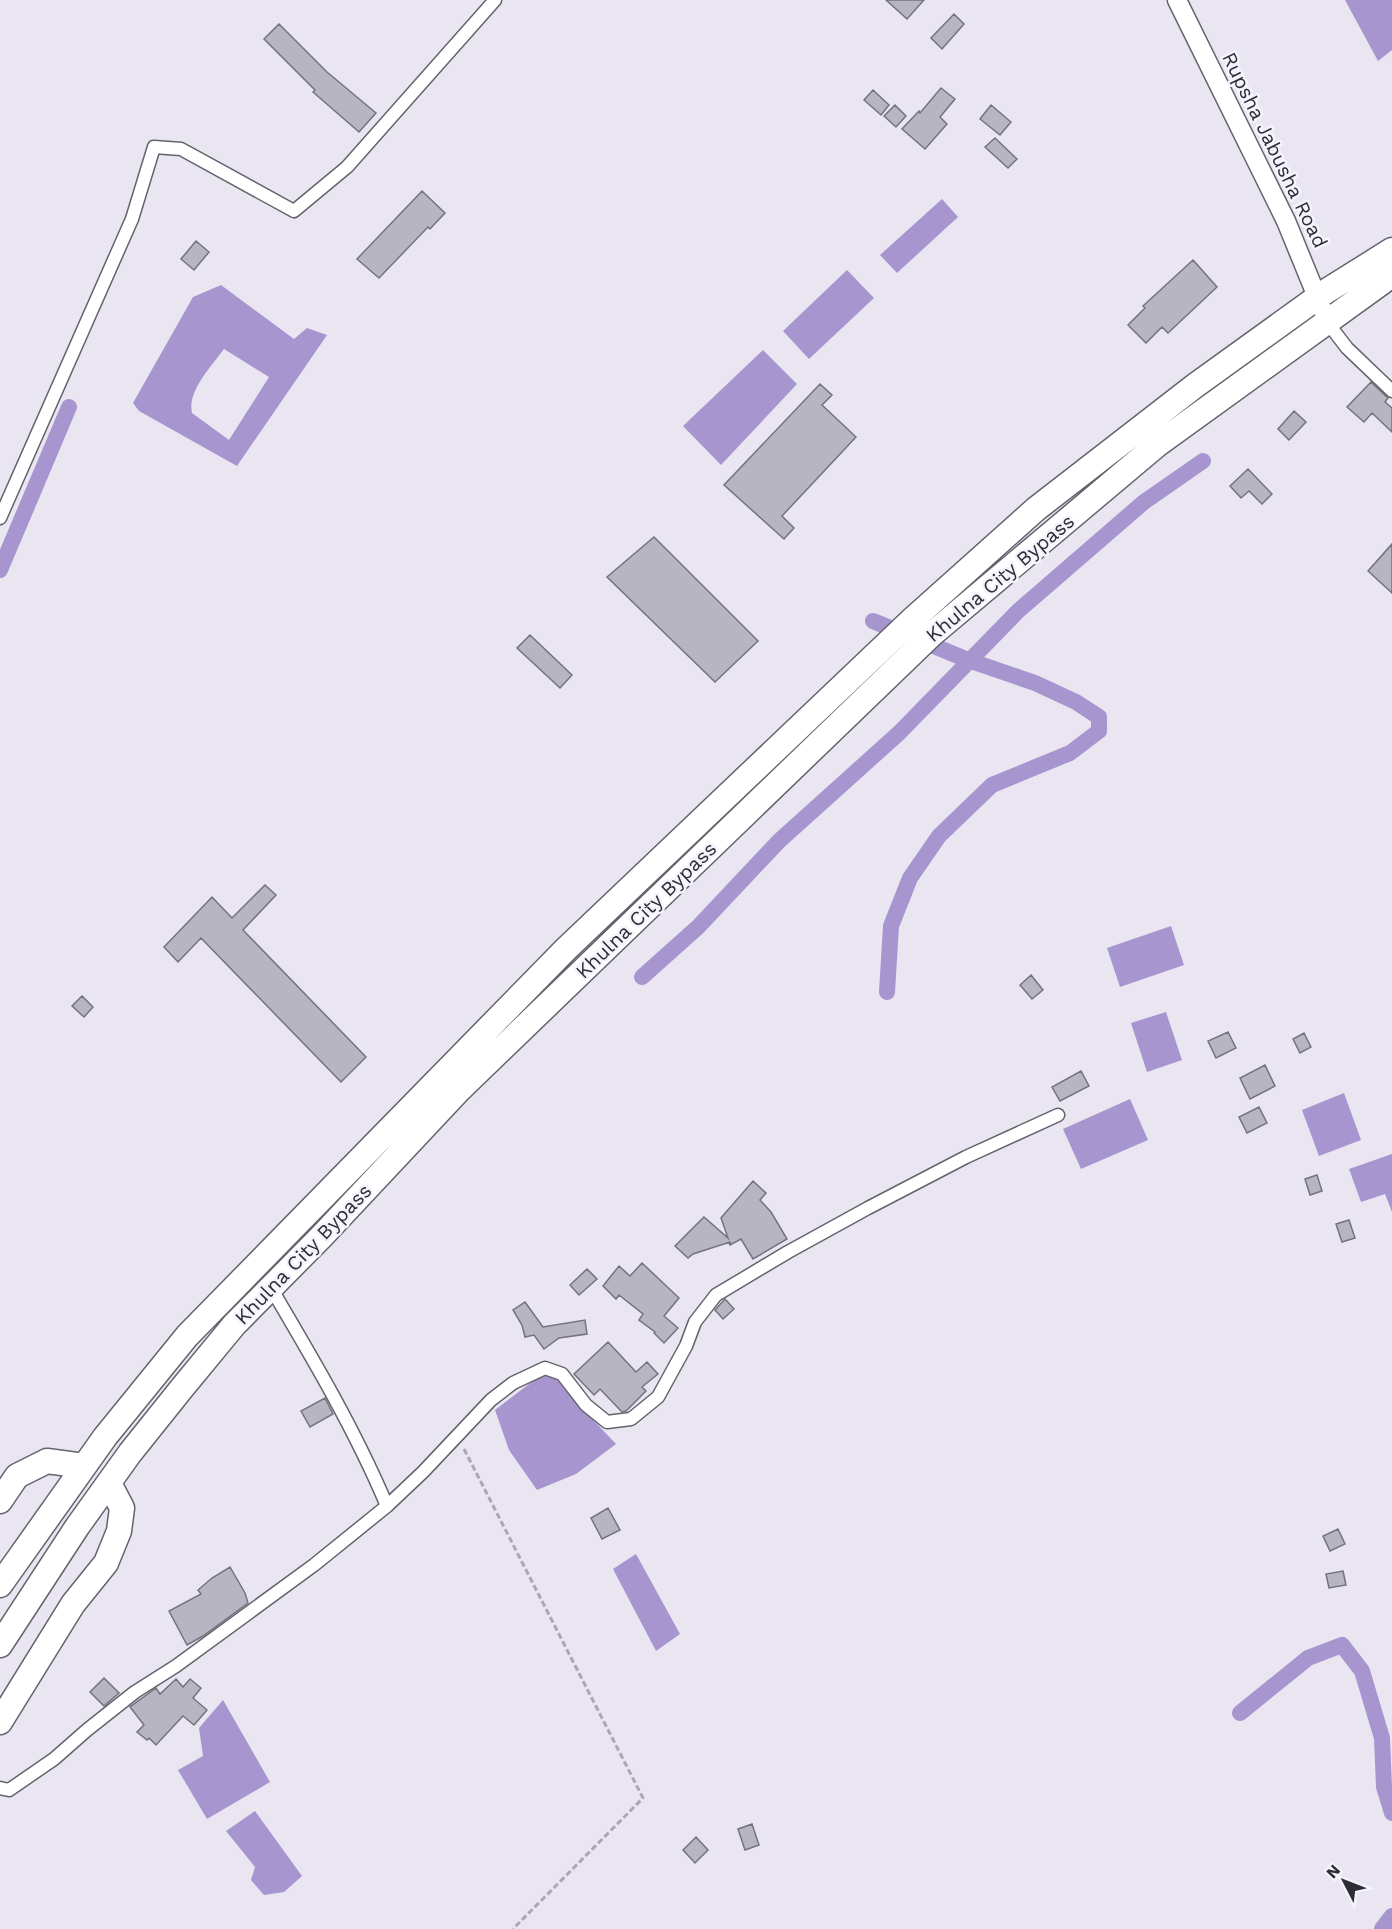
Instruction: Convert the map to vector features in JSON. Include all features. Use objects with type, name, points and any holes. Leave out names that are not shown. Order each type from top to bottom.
[{"type":"highway","name":"Khulna City Bypass","points":[[0,1585],[105,1437],[187,1336],[566,949],[913,619],[1036,509],[1196,385],[1318,297],[1392,250]]},
{"type":"highway","name":"Khulna City Bypass","points":[[0,1645],[77,1527],[109,1483],[234,1325],[459,1090],[931,635],[1158,444],[1392,275]]},
{"type":"highway","points":[[0,1501],[17,1476],[46,1461],[84,1466]]},
{"type":"highway","points":[[0,1722],[73,1604],[106,1563],[119,1531],[122,1508],[109,1483]]},
{"type":"main road","name":"Rupsha Jabusha Road","points":[[1177,0],[1286,221],[1327,322]]},
{"type":"street","points":[[0,518],[132,219],[154,147],[181,149],[294,211],[347,166],[495,0]]},
{"type":"street","points":[[1327,322],[1347,348],[1392,391]]},
{"type":"street","points":[[0,1788],[9,1790],[54,1759],[135,1692],[176,1666],[314,1565],[387,1506],[423,1472],[491,1400],[513,1383],[545,1368],[562,1374],[586,1405],[607,1422],[632,1419],[658,1397],[686,1346],[695,1322],[716,1295],[868,1208],[966,1157],[1058,1115]]},
{"type":"street","points":[[271,1288],[330,1387],[387,1506]]},
{"type":"path","points":[[457,1436],[643,1798],[513,1929]]},
{"type":"shaded area","points":[[1345,0],[1392,0],[1392,50],[1378,61]]},
{"type":"shaded area","points":[[942,199],[958,217],[897,273],[880,255]]},
{"type":"shaded area","points":[[847,270],[874,298],[809,359],[783,331]]},
{"type":"shaded area","points":[[221,285],[294,339],[307,328],[327,335],[237,466],[139,411],[133,403],[193,297]],"holes":[[[224,349],[269,377],[229,440],[192,413],[191,405],[196,388]]]},
{"type":"shaded area","points":[[763,350],[797,384],[721,465],[683,426]]},
{"type":"shaded area","points":[[1171,926],[1184,965],[1120,987],[1107,948]]},
{"type":"shaded area","points":[[1166,1012],[1182,1060],[1147,1072],[1131,1023]]},
{"type":"shaded area","points":[[1344,1093],[1361,1140],[1319,1156],[1302,1110]]},
{"type":"shaded area","points":[[1130,1099],[1148,1140],[1081,1169],[1063,1129]]},
{"type":"shaded area","points":[[1392,1154],[1392,1212],[1385,1194],[1361,1202],[1349,1169]]},
{"type":"shaded area","points":[[541,1375],[561,1379],[578,1404],[616,1444],[576,1474],[537,1490],[509,1450],[495,1410]]},
{"type":"shaded area","points":[[636,1554],[680,1634],[656,1651],[613,1569]]},
{"type":"shaded area","points":[[223,1700],[270,1782],[207,1819],[178,1770],[203,1756],[199,1728]]},
{"type":"shaded area","points":[[255,1811],[302,1876],[284,1892],[264,1895],[251,1880],[255,1867],[226,1831]]},
{"type":"building","points":[[886,0],[924,0],[907,19]]},
{"type":"building","points":[[954,14],[964,24],[942,49],[931,38]]},
{"type":"building","points":[[279,24],[327,72],[376,113],[359,132],[313,92],[315,90],[264,39]]},
{"type":"building","points":[[941,88],[955,99],[940,117],[947,124],[925,149],[902,129],[919,111],[920,113]]},
{"type":"building","points":[[873,90],[889,105],[881,115],[864,100]]},
{"type":"building","points":[[895,105],[906,116],[896,127],[884,116]]},
{"type":"building","points":[[991,105],[1011,122],[1000,135],[980,119]]},
{"type":"building","points":[[995,138],[1017,159],[1008,168],[985,147]]},
{"type":"building","points":[[422,191],[445,213],[430,229],[428,227],[379,278],[357,259]]},
{"type":"building","points":[[196,241],[209,252],[194,270],[181,259]]},
{"type":"building","points":[[1193,260],[1217,287],[1168,333],[1162,327],[1146,343],[1128,325],[1145,308],[1143,306]]},
{"type":"building","points":[[1371,382],[1388,398],[1385,402],[1392,408],[1392,432],[1372,413],[1364,422],[1347,407]]},
{"type":"building","points":[[820,384],[832,395],[822,405],[856,437],[782,516],[794,528],[784,539],[724,485]]},
{"type":"building","points":[[1294,411],[1306,422],[1289,440],[1278,429]]},
{"type":"building","points":[[1248,469],[1272,494],[1262,504],[1249,491],[1241,498],[1230,486]]},
{"type":"building","points":[[654,537],[758,641],[715,682],[607,577]]},
{"type":"building","points":[[1392,544],[1392,593],[1368,571]]},
{"type":"building","points":[[530,635],[572,675],[560,688],[517,648]]},
{"type":"building","points":[[265,885],[276,895],[243,930],[366,1057],[341,1082],[201,938],[178,962],[164,947],[212,897],[232,918]]},
{"type":"building","points":[[1031,975],[1043,990],[1032,999],[1020,985]]},
{"type":"building","points":[[82,996],[93,1007],[84,1017],[72,1006]]},
{"type":"building","points":[[1228,1032],[1236,1048],[1216,1058],[1208,1041]]},
{"type":"building","points":[[1304,1033],[1311,1047],[1300,1053],[1293,1039]]},
{"type":"building","points":[[1265,1065],[1275,1086],[1250,1099],[1240,1078]]},
{"type":"building","points":[[1081,1071],[1089,1086],[1060,1101],[1052,1087]]},
{"type":"building","points":[[1259,1107],[1267,1123],[1247,1133],[1239,1117]]},
{"type":"building","points":[[1317,1175],[1322,1191],[1310,1195],[1305,1179]]},
{"type":"building","points":[[753,1181],[766,1193],[760,1200],[771,1212],[787,1239],[753,1259],[741,1239],[730,1245],[730,1242],[693,1254],[688,1258],[675,1246],[704,1217],[728,1238],[721,1218]]},
{"type":"building","points":[[1349,1220],[1355,1238],[1342,1242],[1336,1224]]},
{"type":"building","points":[[642,1263],[679,1298],[664,1316],[678,1328],[664,1343],[655,1332],[639,1320],[643,1314],[619,1295],[616,1299],[603,1286],[619,1266],[630,1276]]},
{"type":"building","points":[[587,1269],[597,1279],[579,1295],[570,1285]]},
{"type":"building","points":[[725,1299],[734,1309],[723,1319],[715,1310]]},
{"type":"building","points":[[525,1302],[543,1327],[585,1320],[587,1334],[559,1338],[544,1349],[534,1335],[525,1337],[522,1325],[513,1310]]},
{"type":"building","points":[[608,1342],[636,1372],[647,1362],[658,1374],[642,1387],[646,1391],[626,1411],[622,1412],[600,1389],[594,1395],[574,1374]]},
{"type":"building","points":[[325,1398],[333,1414],[310,1427],[301,1411]]},
{"type":"building","points":[[608,1508],[620,1530],[602,1539],[591,1518]]},
{"type":"building","points":[[1338,1529],[1345,1544],[1330,1551],[1323,1536]]},
{"type":"building","points":[[230,1567],[248,1603],[187,1645],[169,1611],[201,1594],[198,1590]]},
{"type":"building","points":[[1343,1571],[1346,1585],[1329,1588],[1326,1574]]},
{"type":"building","points":[[104,1678],[119,1693],[104,1706],[90,1692]]},
{"type":"building","points":[[176,1679],[183,1687],[190,1679],[201,1688],[193,1698],[207,1710],[194,1725],[183,1716],[156,1745],[149,1738],[147,1740],[137,1732],[144,1725],[130,1707],[156,1688],[160,1694]]},
{"type":"building","points":[[752,1824],[759,1845],[745,1850],[738,1829]]},
{"type":"building","points":[[696,1837],[708,1850],[695,1863],[683,1850]]},
{"type":"waterway","points":[[0,570],[69,407]]},
{"type":"waterway","points":[[642,977],[698,927],[779,841],[899,733],[1018,611],[1144,502],[1203,461]]},
{"type":"waterway","points":[[873,621],[968,660],[1035,683],[1076,702],[1099,717],[1099,731],[1070,753],[992,785],[939,836],[910,878],[891,926],[887,992]]},
{"type":"waterway","points":[[1240,1713],[1308,1658],[1342,1645],[1362,1671],[1382,1738],[1384,1787],[1392,1813]]},
{"type":"waterway","points":[[1382,1929],[1392,1916]]}]
